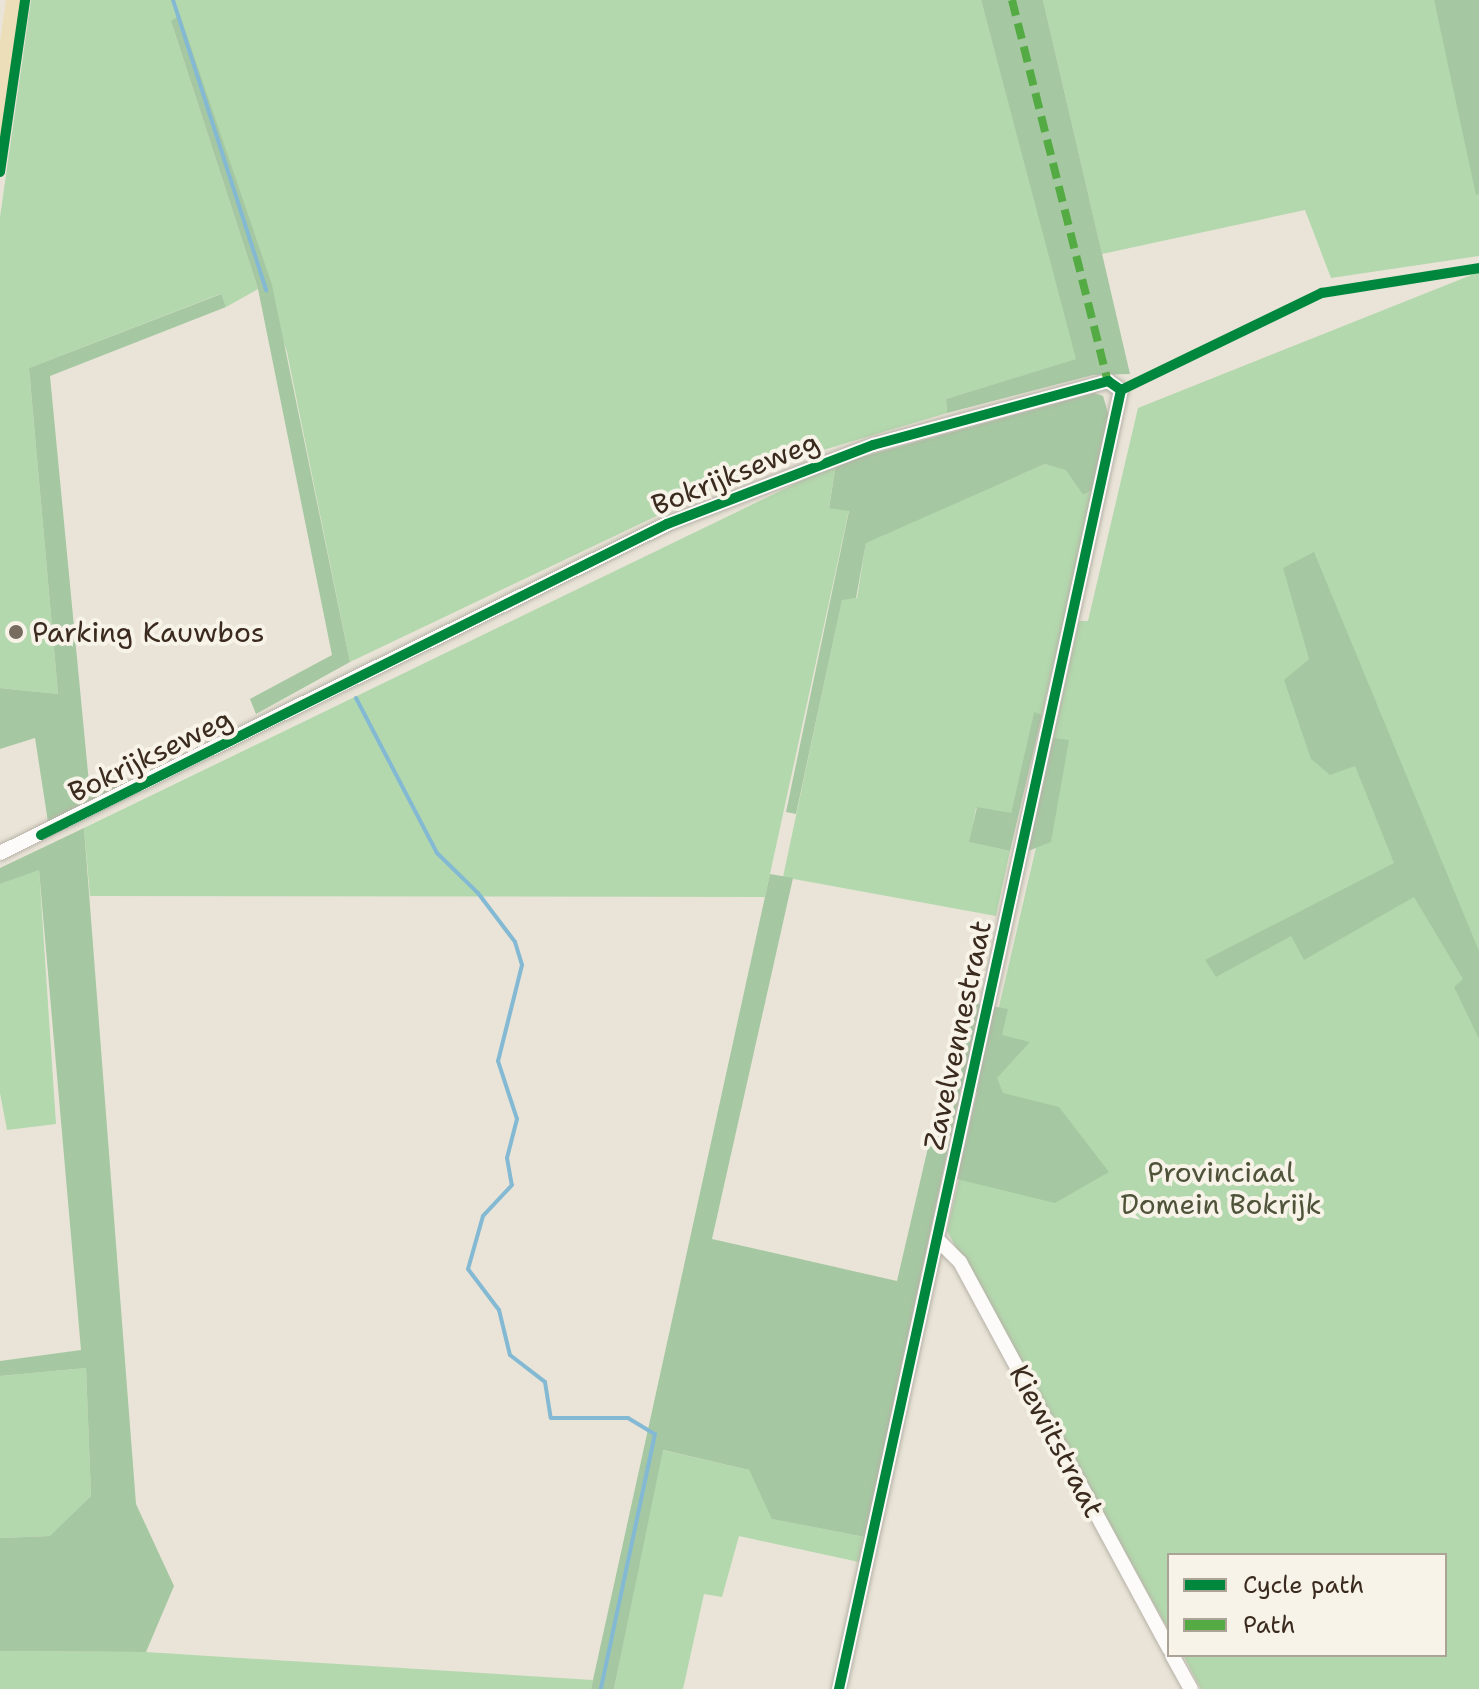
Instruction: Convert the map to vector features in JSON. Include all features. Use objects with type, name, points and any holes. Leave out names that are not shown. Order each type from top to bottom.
[{"type":"street","name":"Bokrijkseweg","points":[[0,853],[667,524],[873,445],[1108,381],[1121,390]]},
{"type":"street","name":"Zavelvennestraat","points":[[839,1689],[1121,390]]},
{"type":"street","name":"Kiewitstraat","points":[[937,1239],[960,1262],[1167,1645]]},
{"type":"street","points":[[1173,1657],[1191,1689]]},
{"type":"green space","points":[[31,0],[981,0],[1077,359],[946,399],[947,413],[749,472],[350,662],[287,352],[171,21],[258,289],[226,307],[220,294],[29,368],[58,694],[0,688],[0,217]]},
{"type":"green space","points":[[981,0],[1043,0],[1130,374],[1093,375],[947,413],[946,399],[1076,359]]},
{"type":"green space","points":[[1043,0],[1434,0],[1479,194],[1479,256],[1331,278],[1305,210],[1102,254]]},
{"type":"green space","points":[[1434,0],[1479,0],[1479,194],[1476,195]]},
{"type":"green space","points":[[180,15],[272,285],[350,662],[256,714],[250,699],[332,655],[258,289],[171,21]]},
{"type":"green space","name":"Provinciaal Domein Bokrijk","points":[[1479,272],[1479,1689],[1201,1689],[1184,1657],[1447,1657],[1447,1553],[1167,1553],[1167,1627],[947,1231],[1061,740],[1053,738],[1079,621],[1088,621],[1138,408]]},
{"type":"green space","points":[[221,294],[226,307],[50,376],[89,783],[115,773],[120,785],[48,822],[35,738],[0,749],[0,688],[58,694],[29,368]]},
{"type":"green space","points":[[1094,393],[1103,396],[1109,416],[1094,489],[1083,495],[1066,470],[1045,464],[866,543],[856,598],[842,600],[796,814],[786,812],[849,511],[829,508],[836,464]]},
{"type":"green space","points":[[836,464],[829,507],[849,510],[765,897],[90,896],[84,828]]},
{"type":"green space","points":[[1045,464],[1066,469],[1083,495],[1094,489],[1042,715],[1034,713],[1011,814],[976,808],[970,842],[1010,851],[996,916],[783,877],[842,599],[857,598],[866,542]]},
{"type":"green space","points":[[1314,552],[1479,951],[1479,1039],[1454,987],[1463,979],[1414,897],[1304,960],[1291,936],[1216,977],[1205,960],[1394,863],[1355,766],[1330,775],[1311,759],[1284,680],[1309,659],[1283,568]]},
{"type":"green space","points":[[1034,712],[1042,715],[1010,851],[969,842],[977,807],[1011,813]]},
{"type":"green space","points":[[1053,738],[1069,740],[1051,842],[1028,851]]},
{"type":"green space","points":[[84,828],[136,1504],[174,1586],[146,1652],[0,1651],[0,1538],[50,1536],[91,1496],[86,1368],[0,1376],[0,1361],[81,1350],[39,870],[0,884],[0,868]]},
{"type":"green space","points":[[39,869],[56,1124],[7,1130],[0,1093],[0,884]]},
{"type":"green space","points":[[770,874],[793,878],[712,1239],[897,1281],[962,1001],[1008,1009],[1002,1035],[1030,1042],[997,1078],[1003,1093],[1059,1107],[1109,1172],[1055,1203],[957,1179],[977,1092],[961,1088],[865,1537],[772,1519],[749,1470],[663,1450],[614,1689],[591,1689]]},
{"type":"green space","points":[[86,1368],[91,1496],[51,1536],[0,1538],[0,1376]]},
{"type":"green space","points":[[662,1450],[749,1470],[773,1519],[865,1537],[859,1562],[739,1536],[722,1597],[704,1594],[683,1689],[614,1689]]},
{"type":"green space","points":[[0,1651],[146,1652],[593,1680],[591,1689],[0,1689]]},
{"type":"sand","points":[[6,0],[21,0],[0,150],[0,42]]},
{"type":"waterway","points":[[173,0],[266,290]]},
{"type":"waterway","points":[[356,698],[437,853],[478,893],[515,942],[522,965],[498,1061],[517,1119],[507,1158],[512,1185],[483,1216],[468,1269],[499,1310],[510,1355],[545,1382],[551,1418],[628,1418],[655,1434],[601,1689]]},
{"type":"marked path","points":[[1012,0],[1108,381]]},
{"type":"cycle path","points":[[0,172],[25,0]]},
{"type":"cycle path","points":[[1121,390],[1322,293],[1479,268]]},
{"type":"cycle path","points":[[41,835],[667,524],[873,445],[1108,381],[1121,390]]},
{"type":"cycle path","points":[[839,1689],[1121,390]]},
{"type":"place","name":"Parking Kauwbos","points":[[16,632]]}]
